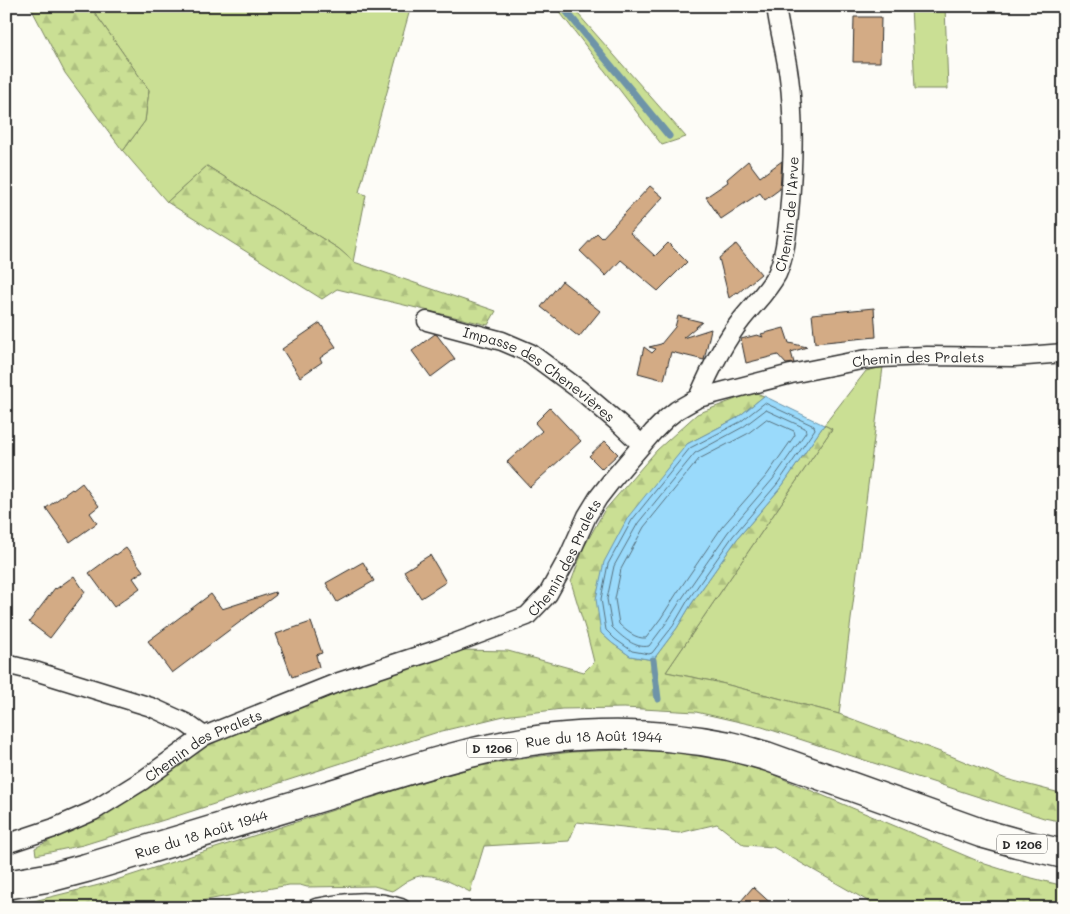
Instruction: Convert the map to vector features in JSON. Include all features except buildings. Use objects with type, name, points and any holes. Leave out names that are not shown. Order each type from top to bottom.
[{"type":"main road","name":"Rue du 18 Août 1944","points":[[6,885],[52,877],[86,868],[444,760],[544,739],[607,735],[665,737],[730,746],[766,756],[981,833],[1064,854]]},
{"type":"street","name":"Chemin de l'Arve","points":[[698,398],[726,341],[778,272],[785,242],[790,205],[793,142],[792,103],[776,6]]},
{"type":"street","name":"Impasse des Chenevières","points":[[427,321],[502,341],[530,353],[580,390],[642,445]]},
{"type":"street","name":"Chemin des Pralets","points":[[6,844],[54,828],[93,811],[143,780],[204,736],[339,682],[436,650],[527,616],[548,594],[556,581],[580,530],[598,498],[667,418],[698,398],[791,374],[861,360],[927,356],[1014,357],[1064,354]]},
{"type":"street","points":[[6,664],[151,707],[186,723],[204,736]]},
{"type":"street","points":[[316,908],[354,902],[382,903],[401,908]]},
{"type":"green space","points":[[30,6],[90,6],[149,90],[145,121],[123,151],[65,73]]},
{"type":"green space","points":[[90,6],[411,6],[359,192],[366,195],[353,262],[339,249],[207,166],[167,202],[123,151],[145,121],[149,90]]},
{"type":"green space","points":[[555,6],[571,6],[686,137],[662,145]]},
{"type":"green space","points":[[911,6],[945,6],[948,89],[915,89]]},
{"type":"green space","points":[[207,166],[339,249],[354,262],[496,311],[488,325],[337,289],[322,299],[167,202]]},
{"type":"green space","points":[[883,367],[839,714],[717,682],[666,672],[832,429],[824,425],[866,371]]},
{"type":"green space","points":[[754,392],[764,396],[737,418],[687,444],[601,633],[630,656],[653,660],[737,539],[782,486],[824,425],[832,429],[666,672],[717,682],[839,714],[1006,779],[1064,794],[1064,822],[1044,818],[762,727],[696,712],[624,708],[562,709],[504,716],[438,732],[83,845],[36,855],[35,848],[124,802],[224,732],[358,684],[462,650],[508,651],[584,672],[594,662],[571,582],[584,547],[604,511],[657,450],[697,414]]},
{"type":"green space","points":[[659,750],[697,754],[725,759],[767,772],[985,864],[1064,886],[1064,908],[878,908],[773,847],[744,845],[717,824],[679,833],[577,822],[569,841],[484,846],[470,892],[443,879],[420,876],[407,881],[392,891],[374,886],[307,887],[289,885],[163,908],[6,908],[6,904],[34,901],[107,883],[408,786],[475,767],[571,752]]},
{"type":"water","points":[[764,396],[824,425],[782,486],[737,539],[653,660],[630,656],[601,633],[596,599],[604,562],[628,517],[687,444],[737,418]]},
{"type":"waterway","points":[[562,6],[669,136]]},
{"type":"waterway","points":[[653,660],[658,699]]}]
